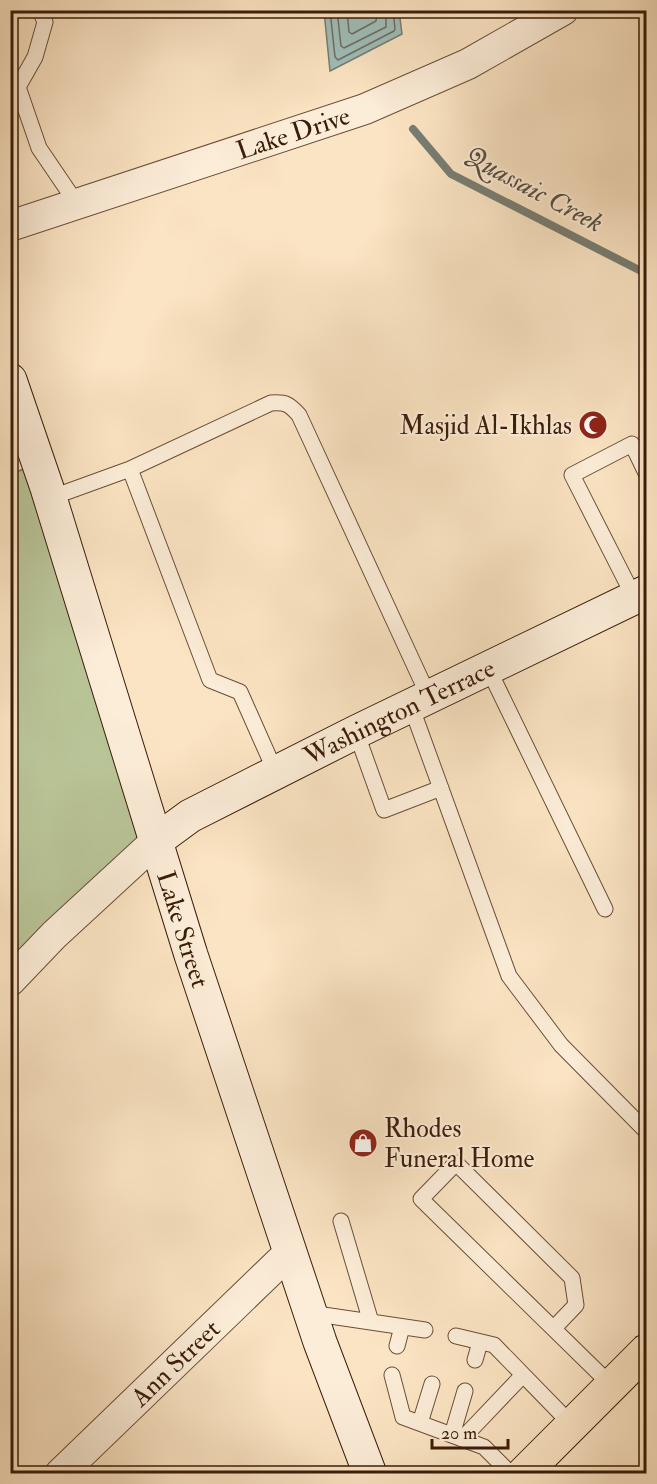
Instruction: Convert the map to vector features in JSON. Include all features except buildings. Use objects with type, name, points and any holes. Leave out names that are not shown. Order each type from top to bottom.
[{"type":"main road","name":"Lake Street","points":[[10,380],[16,414],[50,498],[191,955],[310,1313],[370,1473]]},
{"type":"main road","name":"Washington Terrace","points":[[156,841],[190,816],[356,732],[640,595]]},
{"type":"main road","points":[[523,1473],[644,1358]]},
{"type":"street","name":"Lake Drive","points":[[10,226],[365,109],[468,64],[563,10]]},
{"type":"street","points":[[10,981],[54,935],[156,841]]},
{"type":"street","name":"Ann Street","points":[[60,1473],[290,1252]]},
{"type":"lane","points":[[40,10],[45,22],[35,57],[14,90],[39,148],[77,204]]},
{"type":"lane","points":[[50,498],[130,470],[271,403],[283,402],[292,407],[304,426],[420,701],[441,788],[509,976],[561,1045],[646,1131]]},
{"type":"lane","points":[[640,595],[572,475],[632,444],[646,473]]},
{"type":"lane","points":[[130,470],[210,680],[240,692],[276,773]]},
{"type":"lane","points":[[488,668],[605,909]]},
{"type":"lane","points":[[356,732],[384,810],[441,788]]},
{"type":"lane","points":[[554,1328],[576,1305],[572,1278],[456,1163],[421,1199],[612,1386]]},
{"type":"lane","points":[[341,1221],[371,1322]]},
{"type":"lane","points":[[310,1313],[425,1330]]},
{"type":"lane","points":[[397,1347],[402,1327]]},
{"type":"lane","points":[[456,1336],[494,1345],[572,1425]]},
{"type":"lane","points":[[475,1360],[480,1342]]},
{"type":"lane","points":[[392,1375],[403,1417],[484,1447],[511,1473]]},
{"type":"lane","points":[[457,1437],[523,1375]]},
{"type":"lane","points":[[420,1424],[432,1384]]},
{"type":"lane","points":[[457,1437],[465,1391]]},
{"type":"green space","points":[[39,463],[156,841],[11,987],[11,474]]},
{"type":"water","points":[[324,11],[399,11],[402,34],[330,71]]},
{"type":"waterway","name":"Quassaic Creek","points":[[413,129],[451,174],[641,271],[646,271]]},
{"type":"place","name":"Masjid Al-Ikhlas","points":[[593,425]]},
{"type":"place","name":"Rhodes Funeral Home","points":[[363,1143]]}]
